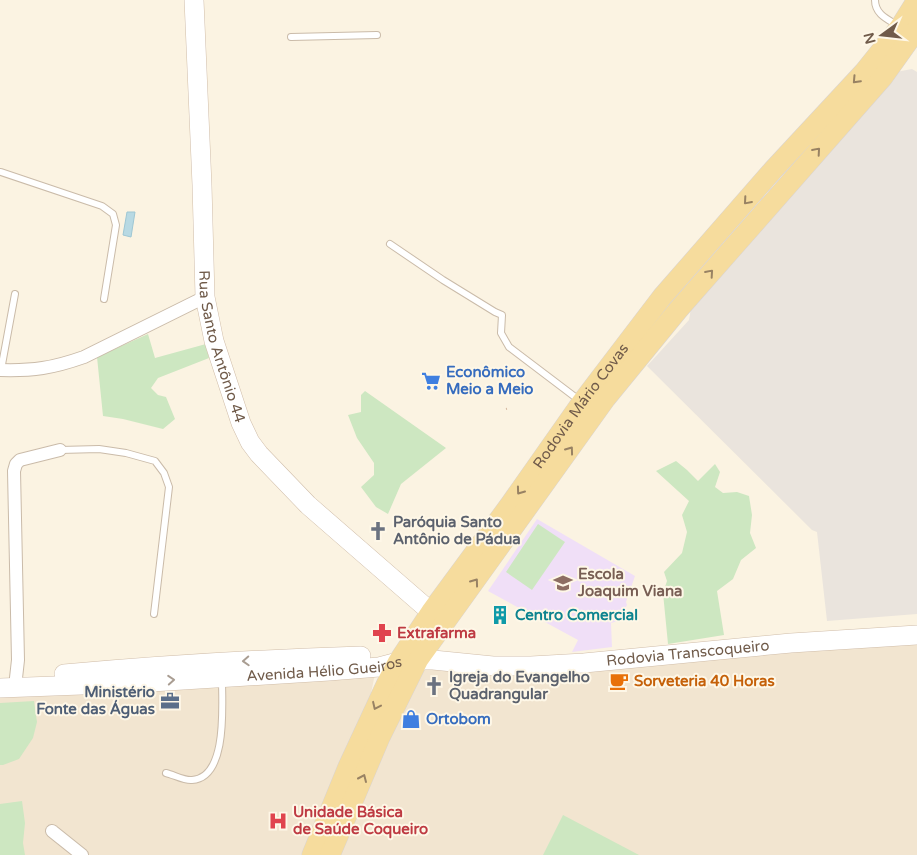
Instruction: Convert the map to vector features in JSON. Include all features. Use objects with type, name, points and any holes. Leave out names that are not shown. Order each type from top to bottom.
[{"type":"main road","name":"Rua Santo Antônio 44","points":[[194,0],[205,297],[214,341],[241,423],[250,442],[259,454],[308,505],[431,612]]},
{"type":"main road","name":"Rodovia Mário Covas","points":[[312,855],[348,767],[408,661],[431,612],[524,485],[575,397],[670,303],[883,77],[908,28],[917,0]]},
{"type":"main road","name":"Rodovia Mário Covas","points":[[336,853],[396,702],[408,661],[606,398],[670,303]]},
{"type":"main road","name":"Rodovia Transcoqueiro","points":[[408,661],[433,660],[493,666],[531,666],[584,663],[791,643],[917,635]]},
{"type":"main road","name":"Avenida Hélio Gueiros","points":[[8,678],[135,667],[271,659],[383,655],[408,661]]},
{"type":"main road","name":"Avenida Hélio Gueiros","points":[[0,688],[135,683],[371,667],[408,661]]},
{"type":"street","points":[[0,370],[32,371],[84,357],[205,297]]},
{"type":"street","points":[[8,678],[18,660],[14,471],[16,464],[20,460],[60,450]]},
{"type":"street","points":[[52,831],[82,855]]},
{"type":"lane","points":[[875,0],[880,15],[908,28]]},
{"type":"lane","points":[[291,37],[377,35]]},
{"type":"lane","points":[[1,172],[102,206],[113,214],[116,225],[104,299]]},
{"type":"lane","points":[[390,244],[442,280],[502,315],[501,333],[509,347],[575,397]]},
{"type":"lane","points":[[0,370],[15,294]]},
{"type":"lane","points":[[60,450],[99,448],[126,453],[155,461],[164,474],[169,487],[154,614]]},
{"type":"lane","points":[[166,773],[192,780],[202,777],[213,768],[221,742],[222,677]]},
{"type":"path","points":[[506,409],[510,408]]},
{"type":"shaded area","points":[[912,69],[917,72],[917,614],[827,621],[817,532],[812,530],[647,366],[689,320],[693,296],[896,72]]},
{"type":"shaded area","name":"Escola Joaquim Viana","points":[[537,519],[635,576],[626,602],[627,605],[618,621],[611,623],[612,647],[572,652],[578,640],[488,591]]},
{"type":"shaded area","points":[[917,632],[917,855],[329,855],[411,663],[488,667]]},
{"type":"shaded area","points":[[375,674],[370,698],[309,855],[0,855],[0,684]]},
{"type":"green space","points":[[148,334],[155,358],[206,344],[209,358],[158,378],[151,388],[158,395],[166,397],[175,419],[163,429],[103,416],[97,357]]},
{"type":"green space","points":[[365,391],[446,448],[401,484],[388,514],[376,507],[361,487],[374,475],[374,463],[357,438],[348,415],[361,412],[361,395]]},
{"type":"green space","points":[[676,461],[698,481],[715,464],[720,472],[715,487],[723,493],[737,492],[749,496],[752,515],[750,533],[756,548],[741,560],[733,579],[717,591],[724,635],[668,644],[663,593],[667,581],[664,572],[682,553],[687,532],[682,515],[689,501],[656,471]]},
{"type":"green space","points":[[538,524],[565,542],[532,590],[506,572]]},
{"type":"green space","points":[[34,701],[37,722],[33,738],[19,759],[0,765],[0,703]]},
{"type":"green space","points":[[22,801],[25,823],[23,843],[25,855],[0,855],[0,804]]},
{"type":"green space","points":[[563,815],[639,855],[543,855]]},
{"type":"water","points":[[127,212],[135,212],[131,237],[123,235]]},
{"type":"place","name":"Econômico Meio a Meio","points":[[431,381]]},
{"type":"place","name":"Paróquia Santo Antônio de Pádua","points":[[378,531]]},
{"type":"place","name":"Escola Joaquim Viana","points":[[563,583]]},
{"type":"place","name":"Centro Comercial","points":[[500,615]]},
{"type":"place","name":"Extrafarma","points":[[382,633]]},
{"type":"place","name":"Sorveteria 40 Horas","points":[[619,681]]},
{"type":"place","name":"Igreja do Evangelho Quadrangular","points":[[434,686]]},
{"type":"place","name":"Ministério Fonte das Águas","points":[[170,701]]},
{"type":"place","name":"Ortobom","points":[[411,719]]},
{"type":"place","name":"Unidade Básica de Saúde Coqueiro","points":[[278,821]]}]
